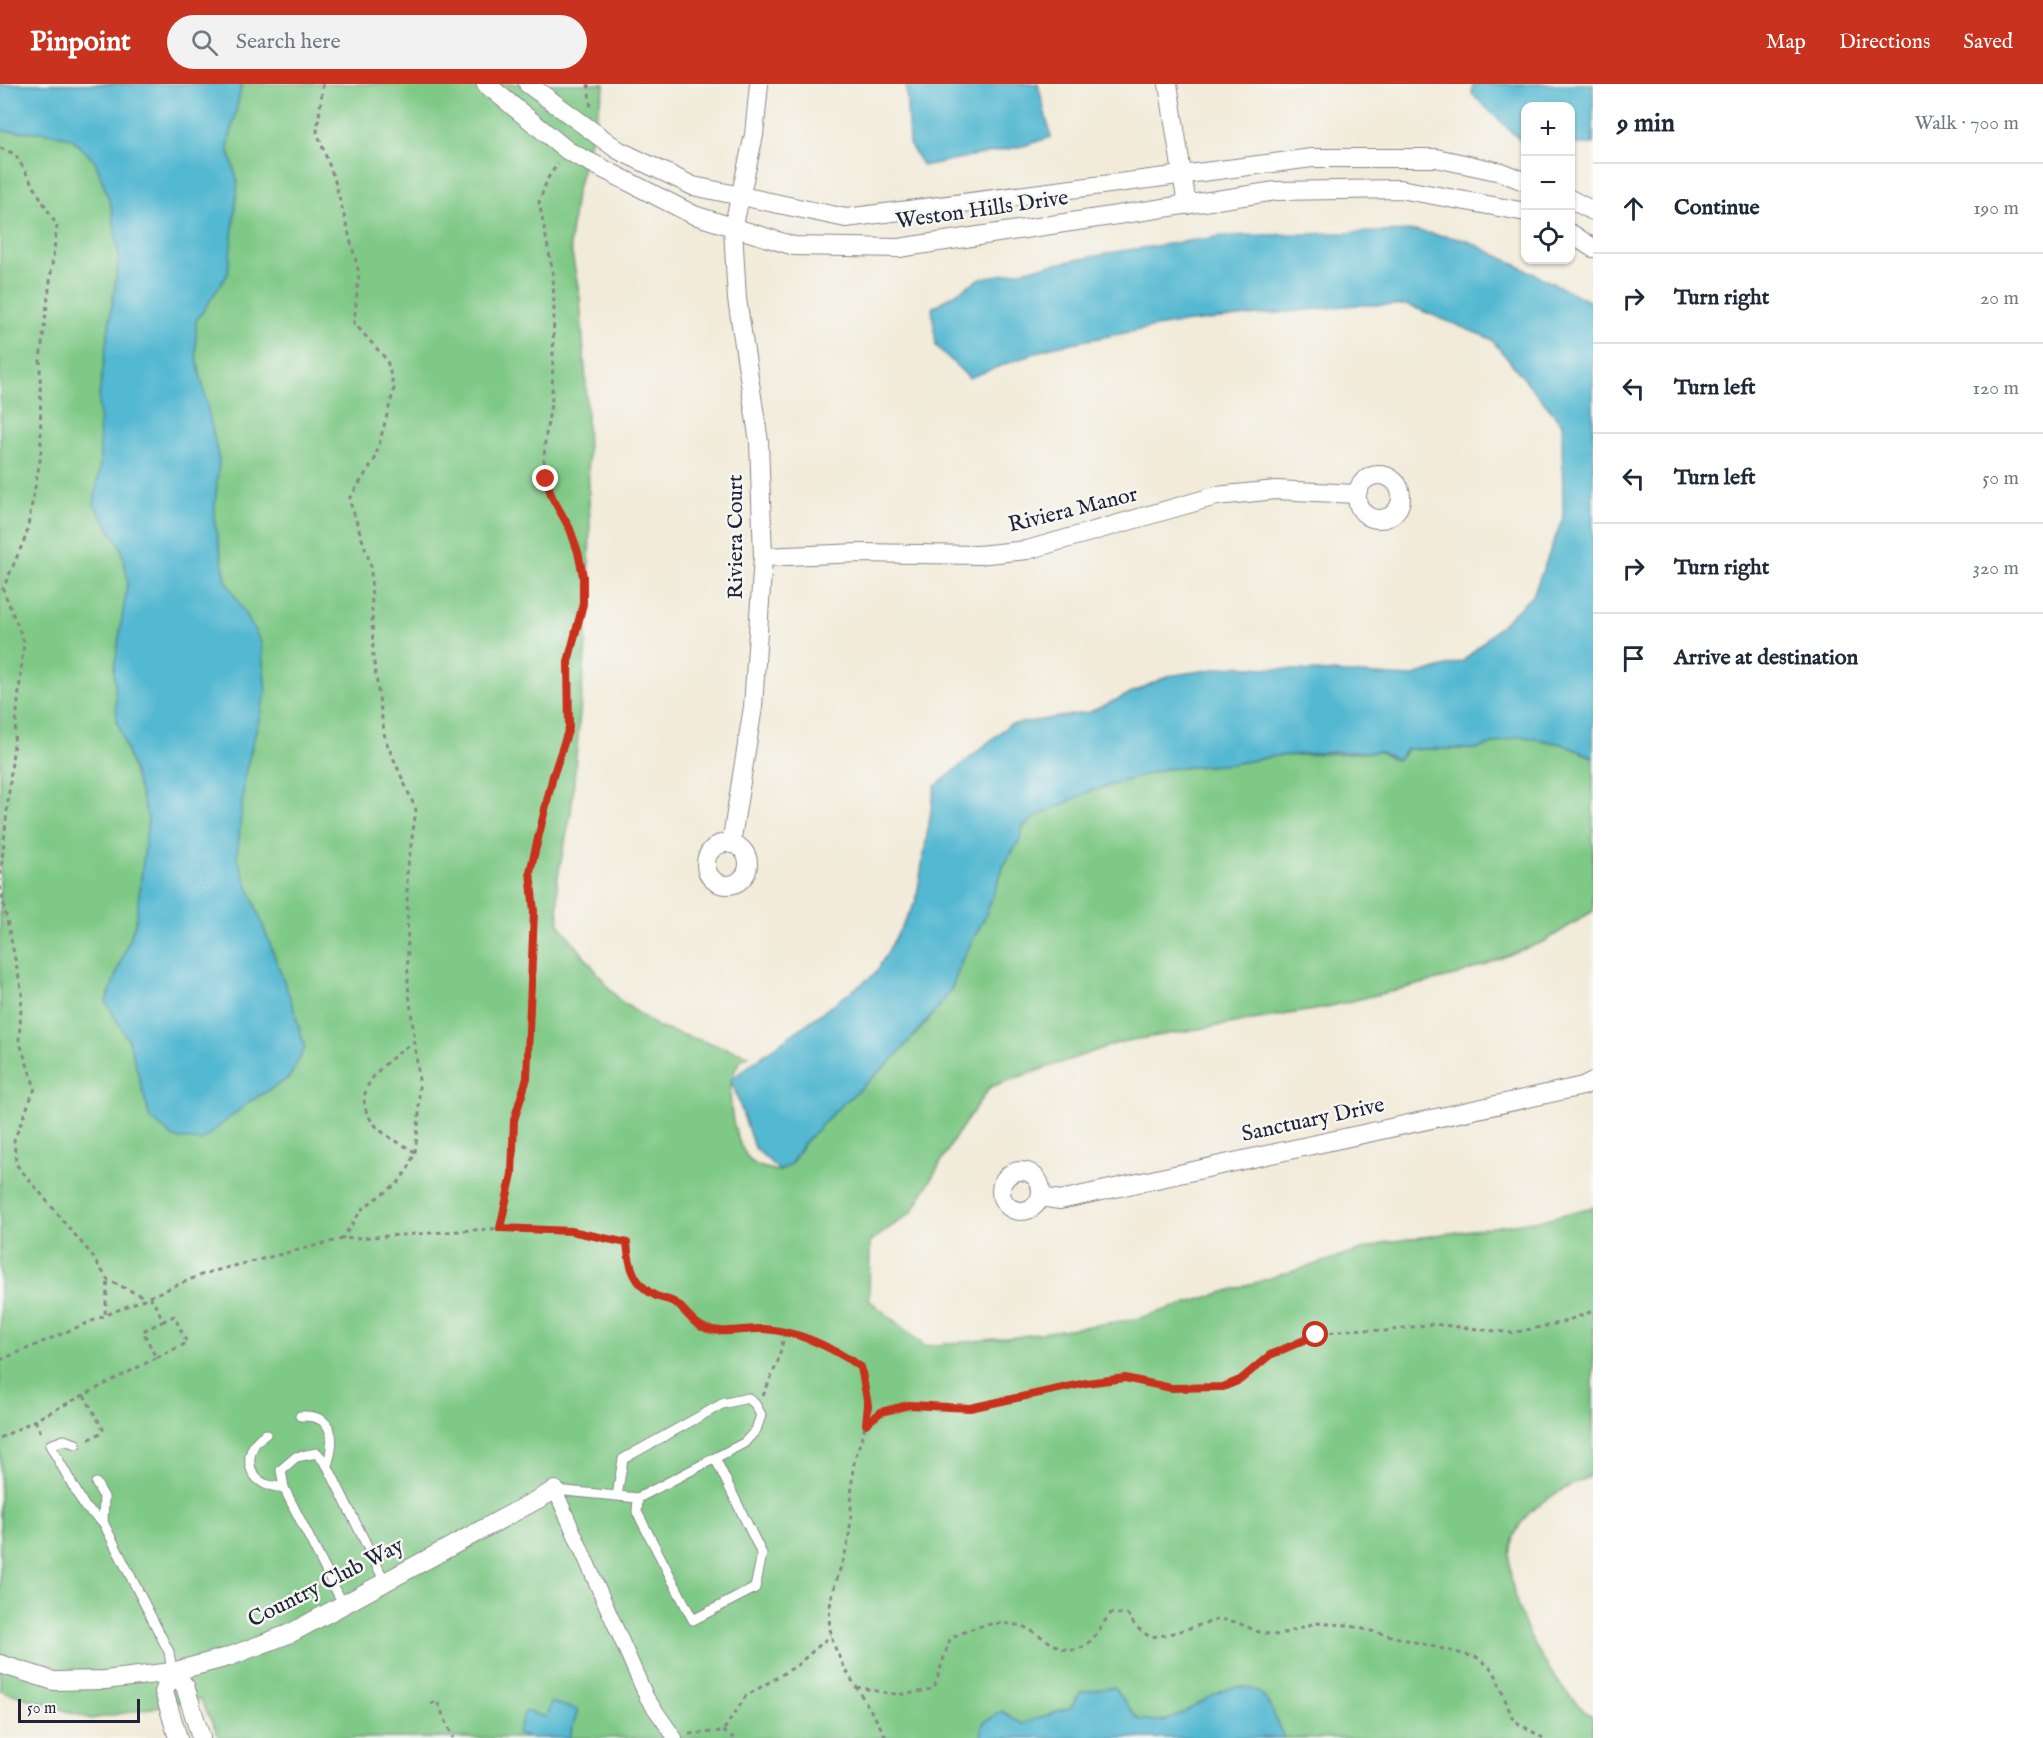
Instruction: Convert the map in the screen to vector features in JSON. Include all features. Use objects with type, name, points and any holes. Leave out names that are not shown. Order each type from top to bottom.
[{"type":"street","name":"Weston Hills Drive","points":[[486,84],[568,151],[694,215],[733,229],[794,246],[899,248],[1276,191],[1400,189],[1521,211]]},
{"type":"street","name":"Weston Hills Drive","points":[[528,84],[618,150],[693,186],[846,218],[1312,158],[1436,158],[1501,172],[1521,180]]},
{"type":"street","name":"Riviera Court","points":[[731,844],[753,707],[763,557],[759,442],[736,298],[733,229],[742,197],[754,135],[759,84]]},
{"type":"street","points":[[1168,84],[1188,205]]},
{"type":"street","points":[[1575,202],[1593,211]]},
{"type":"street","points":[[1575,236],[1593,248]]},
{"type":"street","name":"Riviera Manor","points":[[763,557],[859,553],[998,553],[1027,550],[1216,496],[1275,490],[1356,494]]},
{"type":"street","name":"Sanctuary Drive","points":[[1041,1197],[1060,1200],[1583,1086],[1593,1081]]},
{"type":"street","points":[[555,1490],[643,1689],[675,1738]]},
{"type":"street","name":"Country Club Way","points":[[0,1664],[54,1681],[105,1680],[172,1672],[228,1657],[280,1637],[555,1490]]},
{"type":"street","points":[[178,1738],[164,1692],[172,1672],[184,1686],[201,1738]]},
{"type":"lane","points":[[555,1490],[617,1496],[638,1498],[744,1443],[756,1430],[761,1415],[755,1404],[748,1398],[722,1404],[623,1459],[617,1496]]},
{"type":"lane","points":[[300,1416],[317,1418],[325,1423],[332,1435],[333,1448],[327,1465]]},
{"type":"lane","points":[[266,1434],[251,1448],[249,1462],[254,1475],[266,1484],[284,1488]]},
{"type":"lane","points":[[76,1444],[64,1440],[50,1445],[85,1507],[103,1522],[169,1652],[172,1672]]},
{"type":"lane","points":[[343,1604],[284,1488],[281,1470],[296,1457],[317,1453],[327,1465],[385,1582]]},
{"type":"lane","points":[[638,1498],[637,1512],[693,1620],[755,1588],[762,1554],[715,1458]]},
{"type":"lane","points":[[96,1482],[104,1497],[103,1522]]},
{"type":"path","points":[[323,84],[317,132],[335,181],[359,273],[354,323],[387,360],[394,389],[375,459],[349,499],[371,566],[374,655],[385,739],[416,810],[407,873],[408,984],[416,1041],[419,1116],[415,1152],[408,1169],[398,1183],[363,1208],[342,1239]]},
{"type":"path","points":[[585,126],[591,109],[588,84]]},
{"type":"path","points":[[0,148],[15,154],[57,226],[40,360],[41,455],[26,537],[3,589],[24,642],[0,881]]},
{"type":"path","points":[[500,1228],[512,1174],[514,1120],[527,1078],[534,912],[530,872],[553,776],[569,728],[568,662],[583,604],[583,576],[578,552],[570,529],[552,497],[544,461],[544,441],[552,398],[554,292],[553,273],[539,202],[548,178],[568,151]]},
{"type":"path","points":[[0,886],[22,993],[19,1040],[36,1088],[15,1140],[16,1164],[91,1254],[108,1280],[147,1296],[164,1321]]},
{"type":"path","points":[[415,1152],[376,1126],[367,1112],[366,1104],[370,1080],[377,1070],[416,1041]]},
{"type":"path","points":[[0,1360],[206,1273],[342,1239],[500,1228],[571,1231],[627,1243],[629,1264],[637,1282],[656,1296],[675,1302],[702,1328],[730,1332],[763,1329],[785,1333],[834,1350],[861,1367],[868,1405],[866,1424],[853,1466],[847,1548],[829,1601],[831,1635],[856,1687],[876,1716],[886,1738]]},
{"type":"path","points":[[105,1314],[108,1280]]},
{"type":"path","points":[[866,1424],[881,1412],[909,1405],[970,1408],[1086,1383],[1125,1378],[1171,1388],[1223,1387],[1240,1380],[1270,1355],[1289,1346],[1316,1335],[1354,1329],[1385,1330],[1433,1324],[1512,1333],[1560,1323],[1593,1311]]},
{"type":"path","points":[[0,1438],[187,1343],[174,1316],[143,1331],[156,1358]]},
{"type":"path","points":[[755,1404],[771,1380],[785,1333]]},
{"type":"path","points":[[80,1432],[90,1439],[104,1431],[84,1395]]},
{"type":"path","points":[[35,1420],[44,1439]]},
{"type":"path","points":[[856,1687],[892,1696],[912,1695],[934,1688],[950,1639],[981,1624],[1023,1626],[1052,1644],[1071,1650],[1088,1644],[1111,1613],[1128,1615],[1136,1627],[1150,1637],[1166,1635],[1220,1619],[1236,1622],[1261,1633],[1279,1635],[1315,1623],[1347,1625],[1479,1658],[1494,1671],[1513,1720],[1543,1738]]},
{"type":"path","points":[[723,1731],[746,1696],[796,1666],[831,1635]]},
{"type":"path","points":[[431,1704],[437,1701],[453,1738]]},
{"type":"path","points":[[682,1738],[700,1731],[723,1731],[734,1738]]},
{"type":"green space","points":[[0,84],[605,84],[576,193],[570,243],[580,298],[586,384],[590,530],[586,645],[571,813],[557,881],[559,924],[618,999],[660,1028],[749,1055],[739,1062],[733,1074],[731,1105],[737,1137],[743,1150],[753,1163],[760,1166],[780,1171],[791,1164],[803,1144],[834,1112],[892,1060],[927,1022],[951,990],[962,960],[985,917],[1004,865],[1020,839],[1023,827],[1034,817],[1088,792],[1164,769],[1232,764],[1276,756],[1381,752],[1392,760],[1402,757],[1407,749],[1476,749],[1521,736],[1562,744],[1593,757],[1593,911],[1545,941],[1458,975],[1319,1009],[1121,1042],[990,1087],[956,1136],[912,1212],[870,1242],[869,1300],[925,1346],[1015,1337],[1136,1319],[1388,1242],[1541,1220],[1593,1207],[1593,1474],[1550,1497],[1531,1511],[1517,1530],[1510,1553],[1511,1578],[1517,1605],[1528,1632],[1559,1682],[1576,1703],[1593,1718],[1593,1738],[220,1738],[200,1699],[91,1719],[0,1690]]},
{"type":"water","points":[[0,84],[242,84],[228,147],[238,183],[228,274],[196,321],[196,355],[219,460],[214,519],[226,580],[261,642],[266,692],[245,774],[237,857],[291,1000],[305,1048],[289,1078],[249,1102],[201,1141],[174,1138],[150,1118],[129,1041],[106,1002],[136,921],[148,818],[117,720],[114,670],[128,580],[121,547],[94,504],[100,464],[99,396],[119,256],[111,205],[95,161],[71,138],[42,132],[0,131]]},
{"type":"water","points":[[906,84],[1038,84],[1051,137],[1023,146],[923,166],[909,144]]},
{"type":"water","points":[[1473,84],[1593,84],[1593,144],[1575,144],[1575,102],[1521,102],[1521,141],[1472,94]]},
{"type":"water","points":[[1417,231],[1466,240],[1593,303],[1593,757],[1562,744],[1521,736],[1476,749],[1407,749],[1397,760],[1381,752],[1276,756],[1232,764],[1164,769],[1088,792],[1034,818],[1023,827],[1020,839],[1004,865],[985,917],[962,960],[951,990],[892,1060],[834,1112],[803,1144],[791,1164],[780,1171],[754,1147],[731,1079],[875,974],[916,901],[935,787],[1009,725],[1090,712],[1168,676],[1235,666],[1410,677],[1463,661],[1533,595],[1563,518],[1562,424],[1491,339],[1408,305],[1355,305],[1172,324],[1051,347],[969,378],[936,346],[932,308],[979,279],[1121,251],[1222,236]]},
{"type":"water","points":[[1114,1687],[1138,1719],[1155,1721],[1178,1716],[1214,1694],[1227,1689],[1239,1687],[1251,1689],[1266,1700],[1284,1738],[981,1738],[983,1723],[1002,1711],[1022,1724],[1071,1707],[1081,1692]]},
{"type":"water","points":[[551,1702],[578,1710],[569,1738],[529,1738],[517,1734],[525,1711],[546,1717]]},
{"type":"route","points":[[546,479],[552,497],[570,529],[578,552],[583,576],[583,604],[578,628],[571,642],[568,662],[569,728],[553,776],[530,872],[534,912],[527,1078],[514,1120],[512,1174],[500,1228],[519,1227],[571,1231],[627,1243],[629,1264],[637,1282],[656,1296],[675,1302],[702,1328],[730,1332],[763,1329],[785,1333],[834,1350],[861,1367],[868,1405],[866,1424],[881,1412],[909,1405],[970,1408],[1086,1383],[1125,1378],[1171,1388],[1223,1387],[1240,1380],[1270,1355],[1316,1335]]}]
